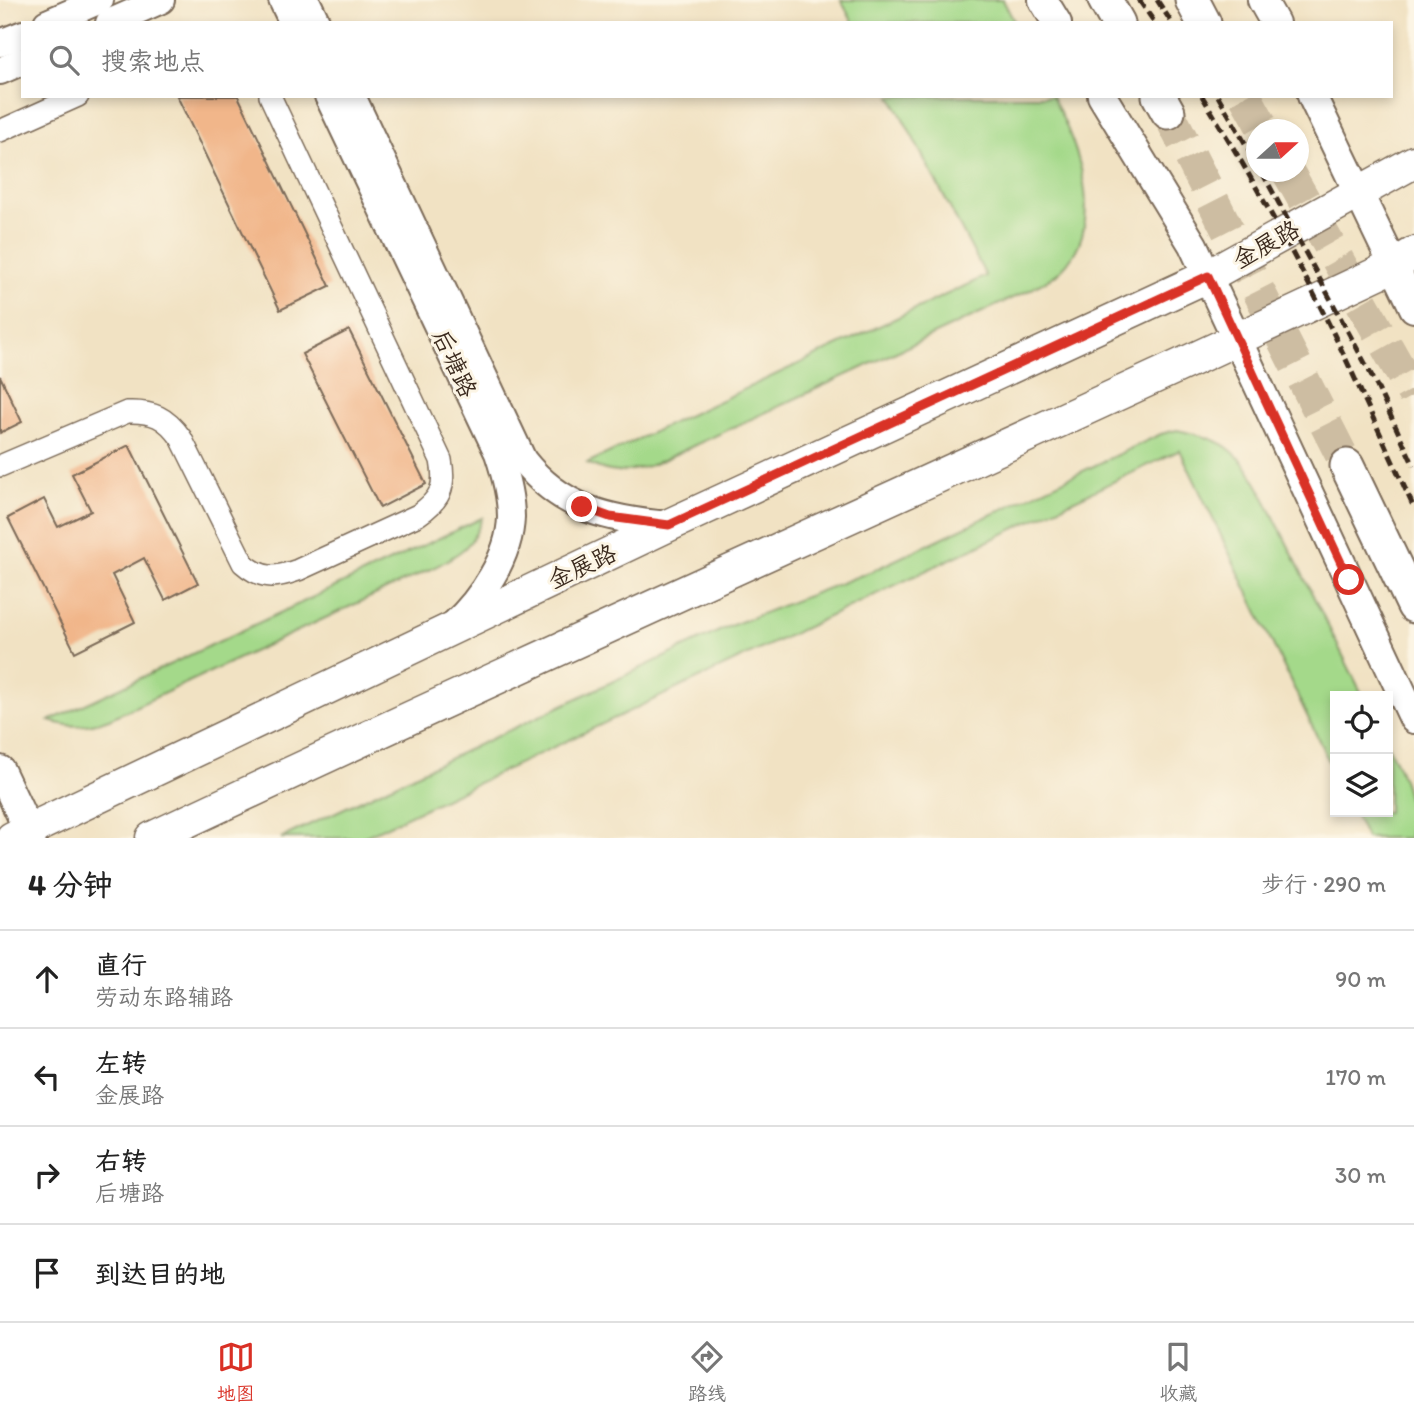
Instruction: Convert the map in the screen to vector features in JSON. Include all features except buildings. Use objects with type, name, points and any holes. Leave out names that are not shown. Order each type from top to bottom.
[{"type":"highway","points":[[1105,0],[1117,21]]},
{"type":"highway","points":[[1192,0],[1203,21]]},
{"type":"highway","points":[[1347,466],[1414,606]]},
{"type":"main road","points":[[1043,0],[1056,21]]},
{"type":"main road","points":[[1262,0],[1274,21]]},
{"type":"main road","points":[[1103,98],[1194,245],[1414,719]]},
{"type":"main road","points":[[1313,98],[1360,193],[1404,260],[1414,308]]},
{"type":"main road","name":"金展路","points":[[24,835],[449,628],[1208,276],[1414,162]]},
{"type":"main road","points":[[152,838],[1404,260]]},
{"type":"main road","points":[[0,770],[24,835]]},
{"type":"street","points":[[52,21],[100,0]]},
{"type":"street","points":[[114,21],[161,0]]},
{"type":"street","points":[[282,0],[292,21]]},
{"type":"street","points":[[306,0],[316,21]]},
{"type":"street","points":[[0,43],[21,35]]},
{"type":"street","points":[[0,131],[36,105],[69,98]]},
{"type":"street","points":[[0,466],[127,412],[143,411],[158,416],[170,424],[181,438],[243,563],[254,573],[267,578],[298,570],[418,515],[431,506],[440,494],[444,477],[441,460],[271,98]]},
{"type":"street","name":"后塘路","points":[[329,98],[498,453],[510,497],[511,521],[499,561],[477,600],[449,628]]},
{"type":"street","name":"后塘路","points":[[353,98],[523,460],[538,480],[555,493],[582,507],[610,517],[669,525]]},
{"type":"green space","points":[[841,0],[1003,0],[1014,21],[852,21]]},
{"type":"green space","points":[[892,98],[1053,98],[1079,161],[1086,209],[1083,232],[1074,253],[1059,272],[1032,289],[652,465],[619,472],[587,463],[986,276]]},
{"type":"green space","points":[[1177,430],[1218,442],[1244,463],[1260,489],[1361,691],[1330,691],[1330,764],[1180,450],[362,838],[281,838],[730,626],[872,571],[1161,434]]},
{"type":"green space","points":[[482,518],[466,547],[437,566],[109,719],[79,726],[49,721]]},
{"type":"green space","points":[[1393,756],[1409,801],[1409,838],[1366,838],[1356,817],[1393,817]]},
{"type":"tunnel","points":[[1246,98],[1258,119]]},
{"type":"tunnel","points":[[1168,112],[1347,466]]},
{"type":"tunnel","points":[[1294,182],[1414,395]]},
{"type":"railway","points":[[1139,0],[1154,21]]},
{"type":"railway","points":[[1157,0],[1171,21]]},
{"type":"railway","points":[[1203,98],[1310,287],[1414,508]]},
{"type":"railway","points":[[1219,98],[1246,145]]},
{"type":"railway","points":[[1267,182],[1373,378],[1414,466]]},
{"type":"route","points":[[582,507],[610,517],[669,525],[1208,276],[1349,580]]}]
